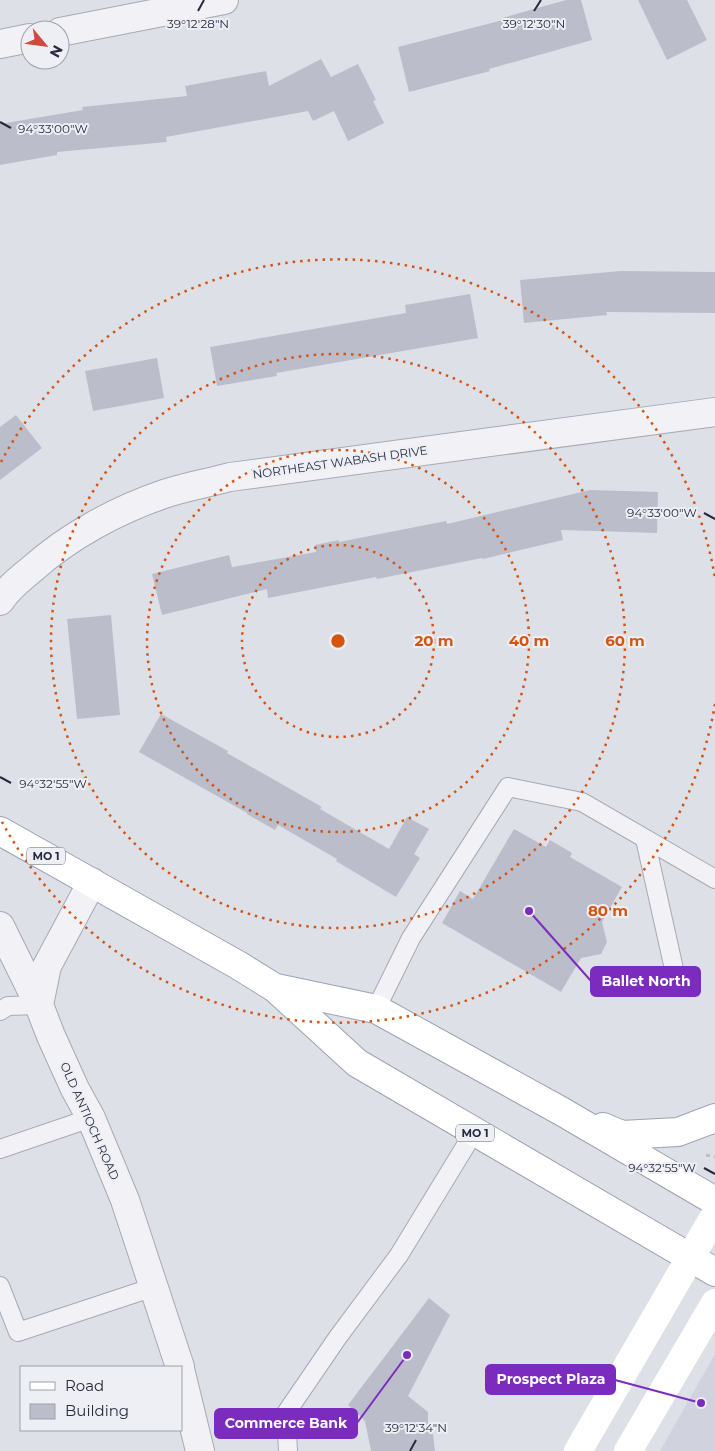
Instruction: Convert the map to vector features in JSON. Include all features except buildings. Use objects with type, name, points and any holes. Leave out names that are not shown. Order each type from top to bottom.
[{"type":"main road","name":"MO 1","points":[[0,830],[275,988],[356,1063],[715,1272]]},
{"type":"main road","name":"MO 1","points":[[275,988],[376,1009],[561,1110],[715,1201]]},
{"type":"main road","points":[[561,1110],[622,1135],[678,1132],[715,1118]]},
{"type":"main road","points":[[578,1451],[715,1215]]},
{"type":"main road","points":[[628,1451],[715,1303]]},
{"type":"street","points":[[70,30],[224,0]]},
{"type":"street","points":[[0,44],[20,40]]},
{"type":"street","name":"NORTHEAST WABASH DRIVE","points":[[0,601],[6,591],[43,559],[81,533],[122,512],[164,494],[230,477],[715,412]]},
{"type":"street","points":[[39,1005],[47,966],[92,882]]},
{"type":"street","name":"OLD ANTIOCH ROAD","points":[[0,926],[39,1005],[75,1089],[91,1118],[125,1200],[180,1366]]},
{"type":"street","points":[[182,1377],[200,1451]]},
{"type":"lane","points":[[376,1009],[411,938],[508,787],[582,802],[715,879]]},
{"type":"lane","points":[[645,839],[676,978]]},
{"type":"lane","points":[[0,1011],[8,1006],[39,1005]]},
{"type":"lane","points":[[0,1150],[91,1118]]},
{"type":"lane","points":[[288,1451],[286,1413],[338,1337],[399,1255],[474,1132]]},
{"type":"lane","points":[[0,1286],[18,1332],[154,1287]]},
{"type":"shaded area","points":[[715,1354],[715,1451],[660,1451]]},
{"type":"place","name":"Ballet North","points":[[529,911]]},
{"type":"place","name":"Commerce Bank","points":[[407,1355]]},
{"type":"place","name":"Prospect Plaza","points":[[701,1403]]}]
